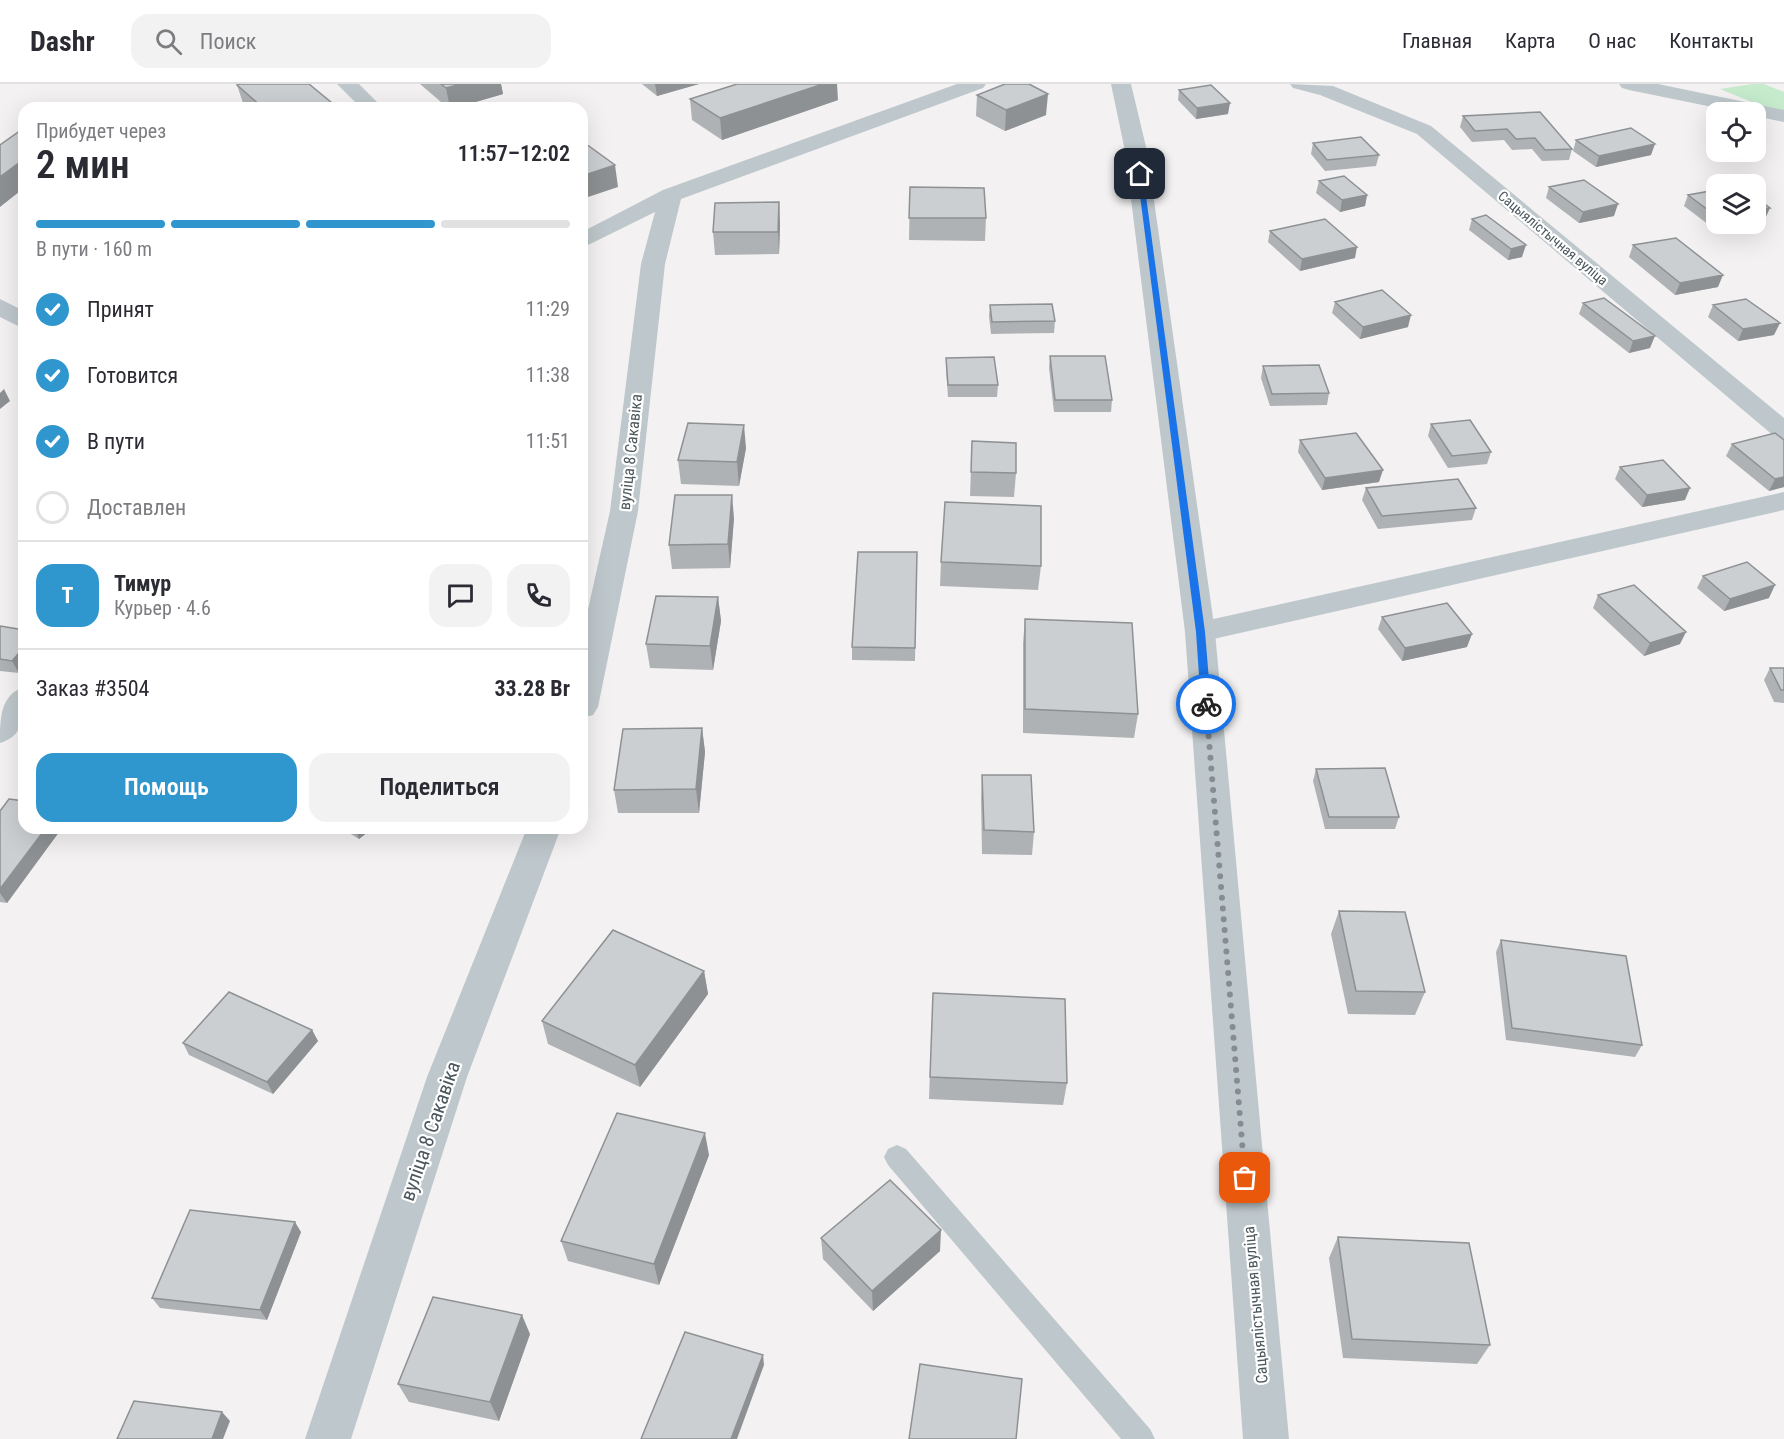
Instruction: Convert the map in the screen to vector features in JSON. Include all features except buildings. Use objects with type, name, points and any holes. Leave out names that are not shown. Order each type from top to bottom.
[{"type":"street","points":[[347,84],[366,102]]},
{"type":"street","points":[[588,238],[671,195],[976,84]]},
{"type":"street","name":"Сацыялістычная вуліца","points":[[1121,84],[1137,151],[1200,632],[1266,1439]]},
{"type":"street","name":"Сацыялістычная вуліца","points":[[1300,84],[1326,90],[1424,130],[1784,431]]},
{"type":"street","points":[[1629,84],[1784,116]]},
{"type":"street","name":"вуліца 8 Сакавіка","points":[[588,679],[624,511],[653,264],[671,195]]},
{"type":"street","points":[[0,306],[18,318]]},
{"type":"street","points":[[1200,632],[1784,501]]},
{"type":"street","points":[[0,731],[18,706]]},
{"type":"street","name":"вуліца 8 Сакавіка","points":[[328,1439],[447,1077],[542,834]]},
{"type":"lane","points":[[897,1157],[1140,1439]]},
{"type":"green space","points":[[1764,84],[1784,92],[1784,115],[1766,108],[1766,102],[1752,102],[1720,89]]},
{"type":"way so far","points":[[1206,704],[1245,1178]]},
{"type":"route","points":[[1140,174],[1200,632],[1206,704]]}]
